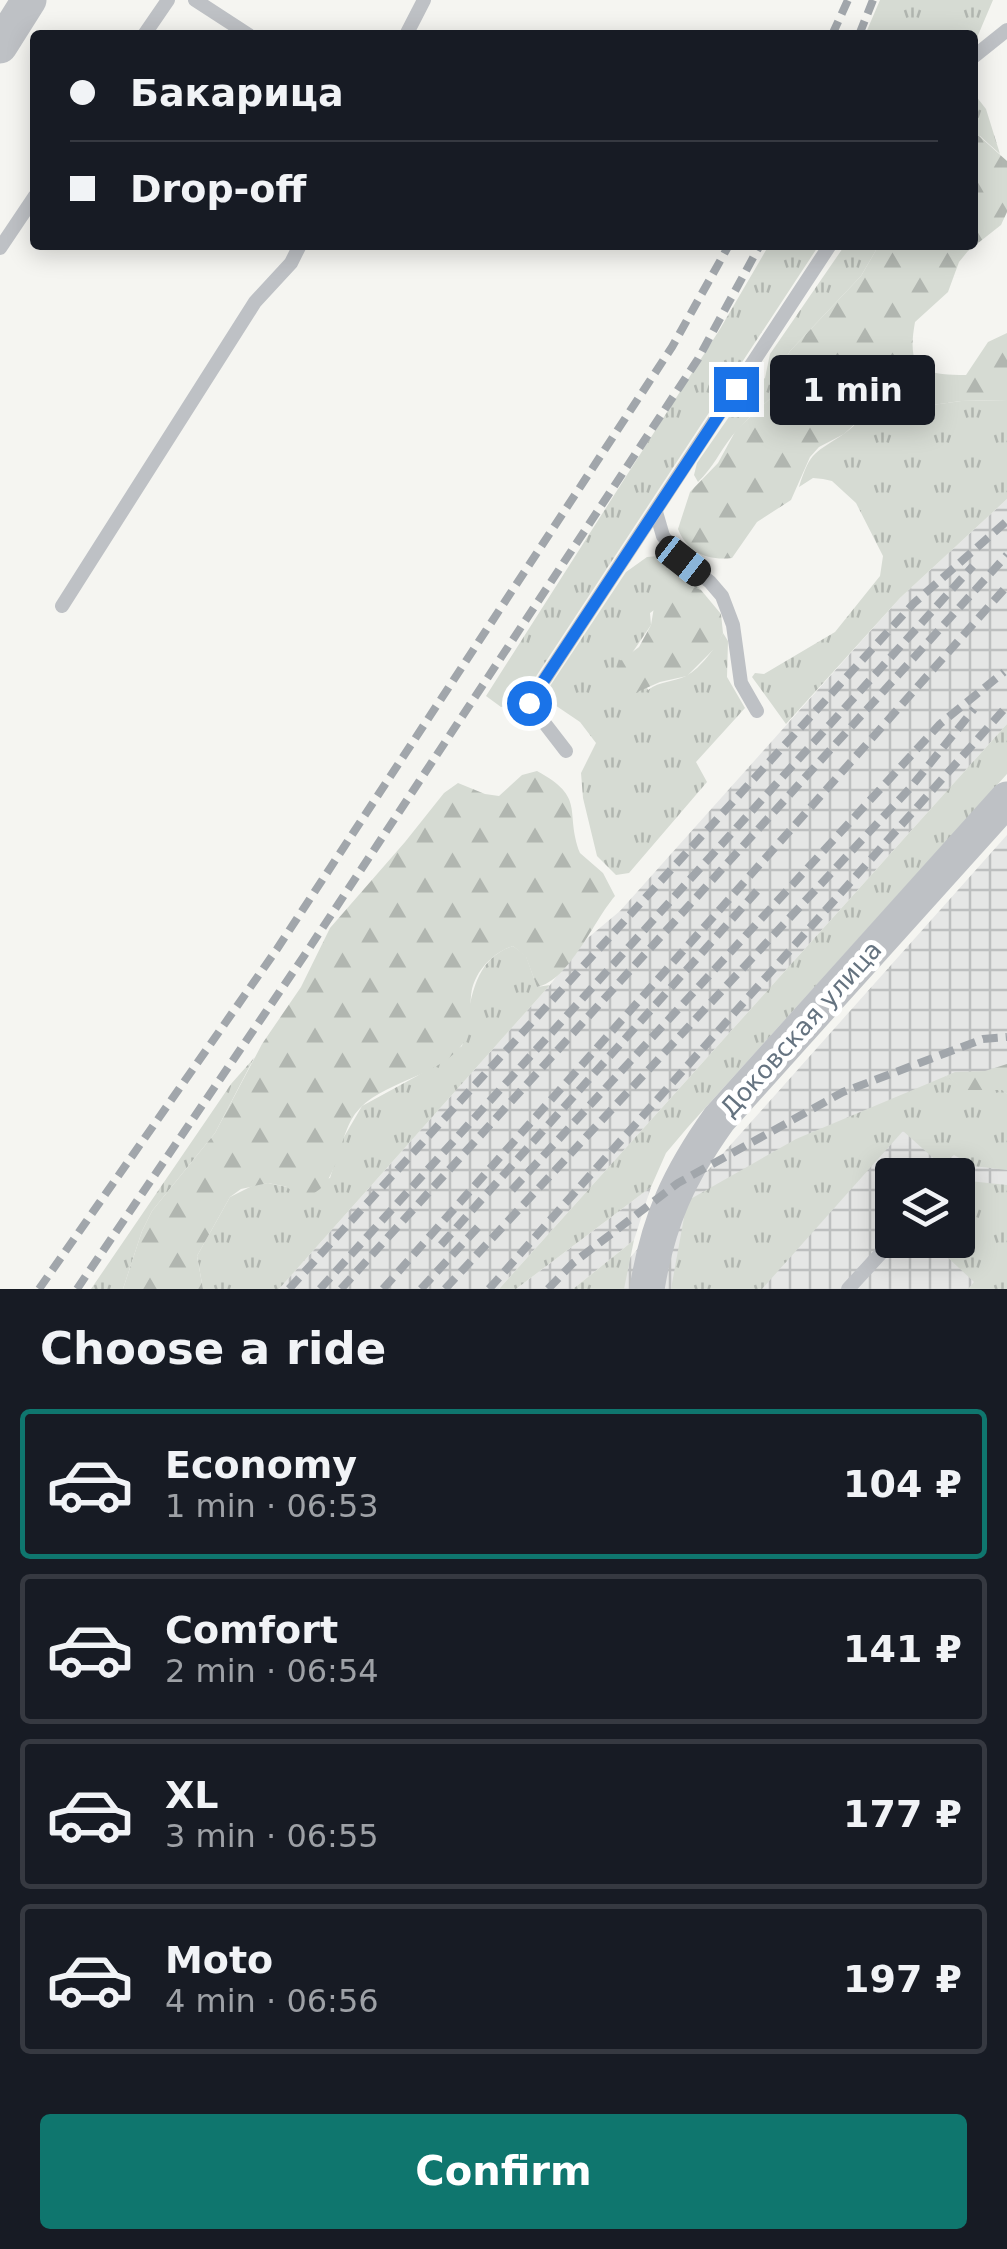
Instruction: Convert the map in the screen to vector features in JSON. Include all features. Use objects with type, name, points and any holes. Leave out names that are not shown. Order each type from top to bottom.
[{"type":"street","points":[[0,46],[30,0]]},
{"type":"street","name":"Доковская улица","points":[[647,1289],[670,1200],[687,1164],[718,1120],[1007,799]]},
{"type":"lane","points":[[147,30],[168,0]]},
{"type":"lane","points":[[195,0],[240,30]]},
{"type":"lane","points":[[409,30],[424,0]]},
{"type":"lane","points":[[978,53],[1007,30]]},
{"type":"lane","points":[[0,248],[30,203]]},
{"type":"lane","points":[[62,606],[255,302],[291,263],[298,250]]},
{"type":"lane","points":[[566,751],[529,703],[827,250]]},
{"type":"lane","points":[[656,512],[664,536],[683,561],[722,596],[733,625],[741,683],[757,711]]},
{"type":"lane","points":[[848,1289],[876,1258]]},
{"type":"shaded area","points":[[1007,499],[1007,724],[499,1289],[279,1289],[550,985],[583,942],[620,911],[900,598]]},
{"type":"shaded area","points":[[1007,835],[1007,1289],[602,1289]]},
{"type":"shaded area","points":[[651,1187],[634,1240],[573,1289],[516,1289]]},
{"type":"green space","points":[[880,0],[993,0],[978,35],[978,30],[867,30]]},
{"type":"green space","points":[[978,99],[986,109],[1000,154],[980,136]]},
{"type":"green space","points":[[978,136],[1007,161],[1007,212],[1001,225],[978,243]]},
{"type":"green space","points":[[766,250],[816,250],[518,704],[501,707],[486,696]]},
{"type":"green space","points":[[842,250],[876,250],[861,276],[790,351],[771,384],[773,396],[737,431],[698,482],[694,475],[697,463],[749,388],[765,378],[770,354]]},
{"type":"green space","points":[[876,250],[969,250],[959,262],[948,292],[915,322],[913,351],[921,367],[928,371],[966,375],[988,342],[1007,333],[1007,400],[918,407],[875,405],[844,434],[819,447],[810,457],[791,500],[757,522],[732,558],[714,558],[692,549],[678,529],[690,492],[718,463],[736,430],[773,396],[771,384],[790,351],[861,276]]},
{"type":"green space","points":[[1007,400],[1007,499],[900,598],[786,724],[752,677],[755,673],[764,674],[835,632],[880,576],[883,556],[856,503],[832,481],[813,478],[799,487],[811,459],[875,405],[918,407]]},
{"type":"green space","points":[[659,556],[685,571],[701,590],[688,585],[650,613],[651,625],[630,656],[648,690],[692,672],[723,633],[728,641],[727,677],[745,708],[696,762],[707,782],[629,873],[616,875],[597,856],[583,798],[581,773],[596,743],[580,722],[549,701],[546,692],[626,572],[647,557]]},
{"type":"green space","points":[[688,585],[701,590],[721,614],[723,633],[717,646],[687,676],[635,693],[621,681],[619,662],[639,647],[651,625],[655,601],[664,592]]},
{"type":"green space","points":[[1007,724],[1007,774],[688,1127],[666,1153],[651,1187],[516,1289],[499,1289]]},
{"type":"green space","points":[[537,771],[563,789],[571,806],[580,853],[603,873],[615,896],[570,962],[560,974],[537,987],[526,957],[513,946],[498,954],[475,979],[469,1031],[464,1042],[441,1063],[379,1094],[355,1114],[322,1188],[298,1197],[287,1187],[268,1183],[241,1189],[230,1197],[197,1256],[203,1289],[123,1289],[152,1211],[215,1133],[262,1044],[301,987],[330,928],[444,793],[458,783],[499,796],[522,775]]},
{"type":"green space","points":[[513,946],[526,956],[537,987],[550,985],[279,1289],[203,1289],[197,1256],[230,1197],[254,1185],[287,1187],[330,1178],[341,1142],[362,1106],[462,1046],[480,974],[488,962]]},
{"type":"green space","points":[[254,1058],[215,1133],[152,1211],[123,1289],[91,1289],[231,1084]]},
{"type":"green space","points":[[1007,1064],[1007,1094],[1002,1090],[965,1090],[946,1076],[985,1071]]},
{"type":"green space","points":[[946,1076],[965,1089],[1002,1090],[1007,1094],[1007,1170],[975,1166],[975,1158],[933,1158],[903,1131],[762,1289],[671,1289],[687,1201],[796,1139]]},
{"type":"green space","points":[[975,1182],[1007,1185],[1007,1289],[968,1289],[974,1282],[948,1258],[975,1258]]},
{"type":"green space","points":[[634,1240],[624,1289],[573,1289]]},
{"type":"railway","points":[[834,30],[848,0]]},
{"type":"railway","points":[[861,30],[873,0]]},
{"type":"railway","points":[[39,1289],[277,949],[672,347],[726,250]]},
{"type":"railway","points":[[77,1289],[304,956],[698,359],[757,250]]},
{"type":"railway","points":[[289,1289],[914,603],[1007,521]]},
{"type":"railway","points":[[341,1289],[1007,555]]},
{"type":"railway","points":[[320,1289],[973,566]]},
{"type":"railway","points":[[383,1289],[1007,586]]},
{"type":"railway","points":[[512,1190],[940,724],[1004,672]]},
{"type":"railway","points":[[489,1289],[1007,706]]},
{"type":"railway","points":[[445,1289],[911,787],[974,709]]},
{"type":"railway","points":[[441,1245],[757,891]]},
{"type":"railway","points":[[548,1289],[573,1263],[678,1183],[843,1092],[983,1039],[1007,1037]]},
{"type":"railway","points":[[421,1289],[479,1226]]},
{"type":"route","points":[[529,703],[736,389]]}]
